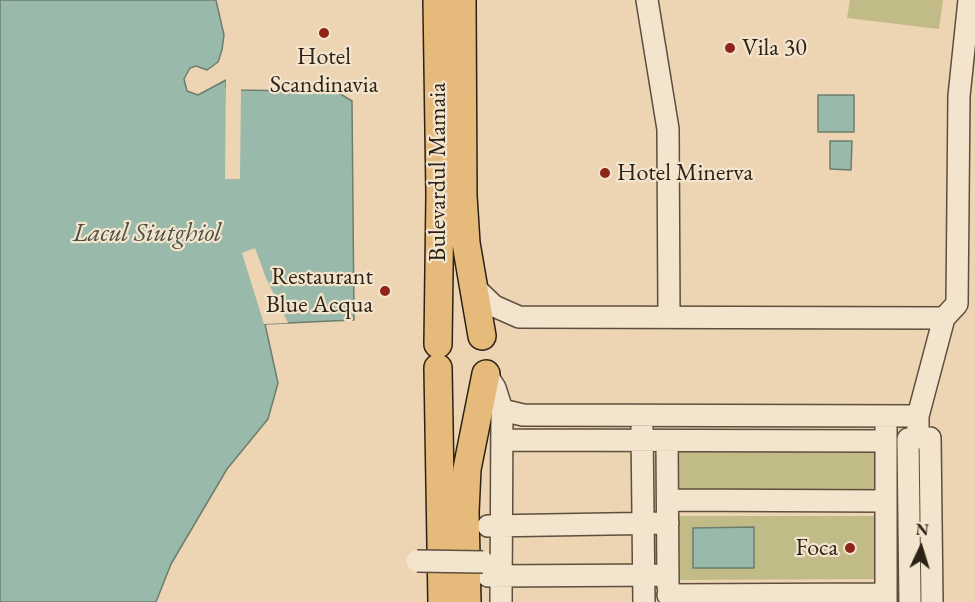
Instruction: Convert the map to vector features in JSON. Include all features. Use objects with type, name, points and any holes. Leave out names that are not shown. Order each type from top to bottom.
[{"type":"main road","name":"Bulevardul Mamaia","points":[[437,0],[440,195],[438,356],[442,602]]},
{"type":"main road","name":"Bulevardul Mamaia","points":[[462,0],[463,196],[466,243],[482,336]]},
{"type":"main road","points":[[467,602],[465,512],[467,469],[486,374],[492,358],[490,348],[482,336],[474,330],[457,330],[443,337],[438,356],[448,380],[461,384],[473,383],[486,374]]},
{"type":"street","points":[[648,0],[668,129],[669,317]]},
{"type":"street","points":[[918,438],[918,416],[944,318],[957,304],[959,96],[969,0]]},
{"type":"street","points":[[474,287],[494,306],[519,317],[944,318]]},
{"type":"street","points":[[486,374],[495,388],[502,410],[502,440],[490,572],[501,602]]},
{"type":"street","points":[[502,410],[523,415],[918,416]]},
{"type":"street","points":[[642,415],[644,602]]},
{"type":"street","points":[[417,561],[490,572],[643,575],[668,591],[886,598],[886,416]]},
{"type":"street","points":[[910,602],[908,439],[918,438],[930,438],[932,602]]},
{"type":"street","points":[[502,440],[886,441]]},
{"type":"street","points":[[667,441],[668,591]]},
{"type":"street","points":[[668,500],[886,501]]},
{"type":"street","points":[[495,525],[668,523]]},
{"type":"shaded area","points":[[850,0],[943,0],[939,29],[847,18]]},
{"type":"shaded area","points":[[671,449],[881,449],[881,497],[671,497]]},
{"type":"shaded area","points":[[672,516],[882,516],[883,579],[672,580]]},
{"type":"water","name":"Lacul Siutghiol","points":[[0,0],[216,0],[224,35],[222,50],[218,62],[207,70],[196,66],[190,68],[184,79],[187,91],[198,95],[226,80],[226,88],[337,92],[352,101],[354,320],[265,324],[278,383],[268,419],[227,469],[171,564],[156,602],[0,602]]},
{"type":"water","points":[[818,95],[854,95],[854,132],[818,132]]},
{"type":"water","points":[[830,141],[852,141],[851,170],[830,169]]},
{"type":"water","points":[[754,527],[754,568],[693,568],[693,528]]},
{"type":"pier","points":[[226,77],[229,79],[229,85],[241,87],[240,179],[225,179]]},
{"type":"pier","points":[[255,248],[266,278],[288,323],[264,324],[242,253]]},
{"type":"place","name":"Hotel Scandinavia","points":[[324,33]]},
{"type":"place","name":"Vila 30","points":[[730,48]]},
{"type":"place","name":"Hotel Minerva","points":[[605,173]]},
{"type":"place","name":"Restaurant Blue Acqua","points":[[385,291]]},
{"type":"place","name":"Foca","points":[[850,548]]}]
